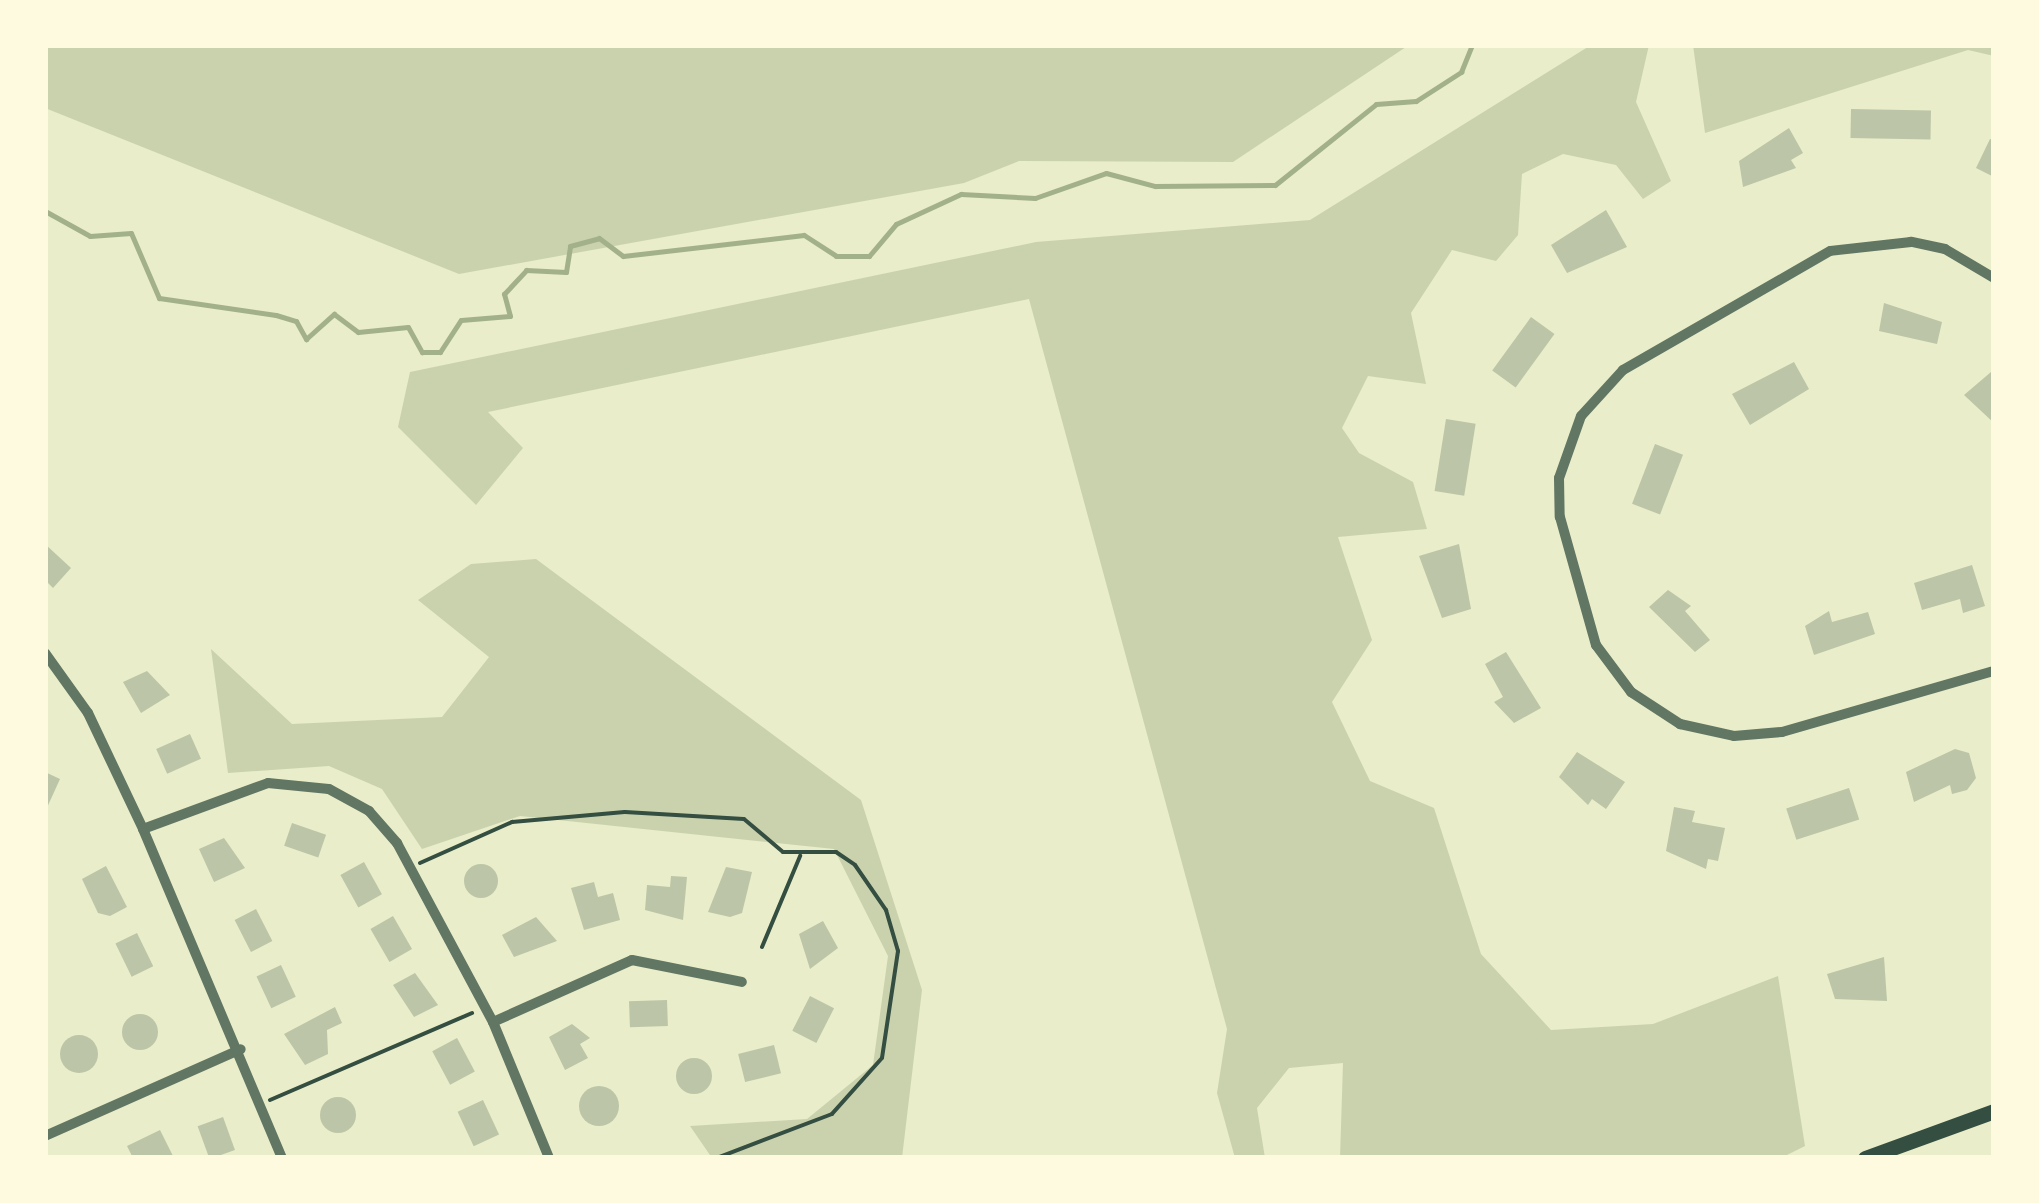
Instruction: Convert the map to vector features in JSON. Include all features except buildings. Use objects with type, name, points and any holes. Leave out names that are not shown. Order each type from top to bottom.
[{"type":"main road","points":[[1865,1158],[1994,1112]]},
{"type":"street","points":[[1994,278],[1911,242],[1830,252],[1623,370],[1580,416],[1559,478],[1560,517],[1596,645],[1630,692],[1680,724],[1734,736],[1782,732],[1994,671]]},
{"type":"street","points":[[45,653],[88,712],[143,829],[242,1048],[282,1158]]},
{"type":"street","points":[[143,829],[234,790],[298,782],[370,811],[411,867],[486,1006],[549,1158]]},
{"type":"street","points":[[494,1022],[632,960],[742,982]]},
{"type":"street","points":[[45,1136],[242,1048]]},
{"type":"path","points":[[411,867],[512,822],[625,812],[744,819],[800,856],[836,852],[886,910],[900,969],[890,1034],[868,1080],[832,1114],[717,1158]]},
{"type":"path","points":[[762,947],[800,856]]},
{"type":"path","points":[[264,1102],[486,1006]]},
{"type":"green space","points":[[45,45],[1409,45],[1233,162],[1019,161],[964,183],[459,274],[45,108]]},
{"type":"green space","points":[[1591,45],[1649,45],[1636,102],[1671,181],[1643,199],[1616,165],[1563,154],[1522,174],[1518,235],[1496,261],[1452,250],[1411,313],[1426,384],[1368,376],[1342,428],[1359,453],[1413,482],[1427,529],[1338,537],[1372,640],[1332,702],[1370,781],[1434,808],[1481,954],[1551,1030],[1653,1024],[1778,976],[1805,1146],[1781,1158],[1340,1158],[1343,1063],[1289,1068],[1257,1108],[1265,1158],[1235,1158],[1217,1093],[1227,1029],[1029,299],[488,412],[523,448],[476,505],[398,427],[410,372],[1036,242],[1310,220]]},
{"type":"green space","points":[[1693,45],[1994,45],[1994,56],[1968,50],[1705,133]]},
{"type":"green space","points":[[536,559],[861,800],[922,990],[902,1158],[712,1158],[690,1126],[807,1119],[873,1065],[888,956],[834,849],[520,816],[422,849],[382,789],[329,766],[228,773],[211,649],[292,724],[442,717],[489,657],[418,600],[471,564]]},
{"type":"waterway","points":[[45,211],[90,236],[131,233],[159,298],[276,315],[296,321],[306,339],[334,314],[358,332],[408,327],[422,352],[440,352],[461,320],[510,316],[504,294],[526,270],[566,272],[570,246],[599,238],[623,256],[804,235],[836,256],[869,256],[896,224],[961,194],[1035,198],[1106,173],[1155,186],[1275,185],[1376,104],[1416,101],[1461,72],[1472,45]]}]
